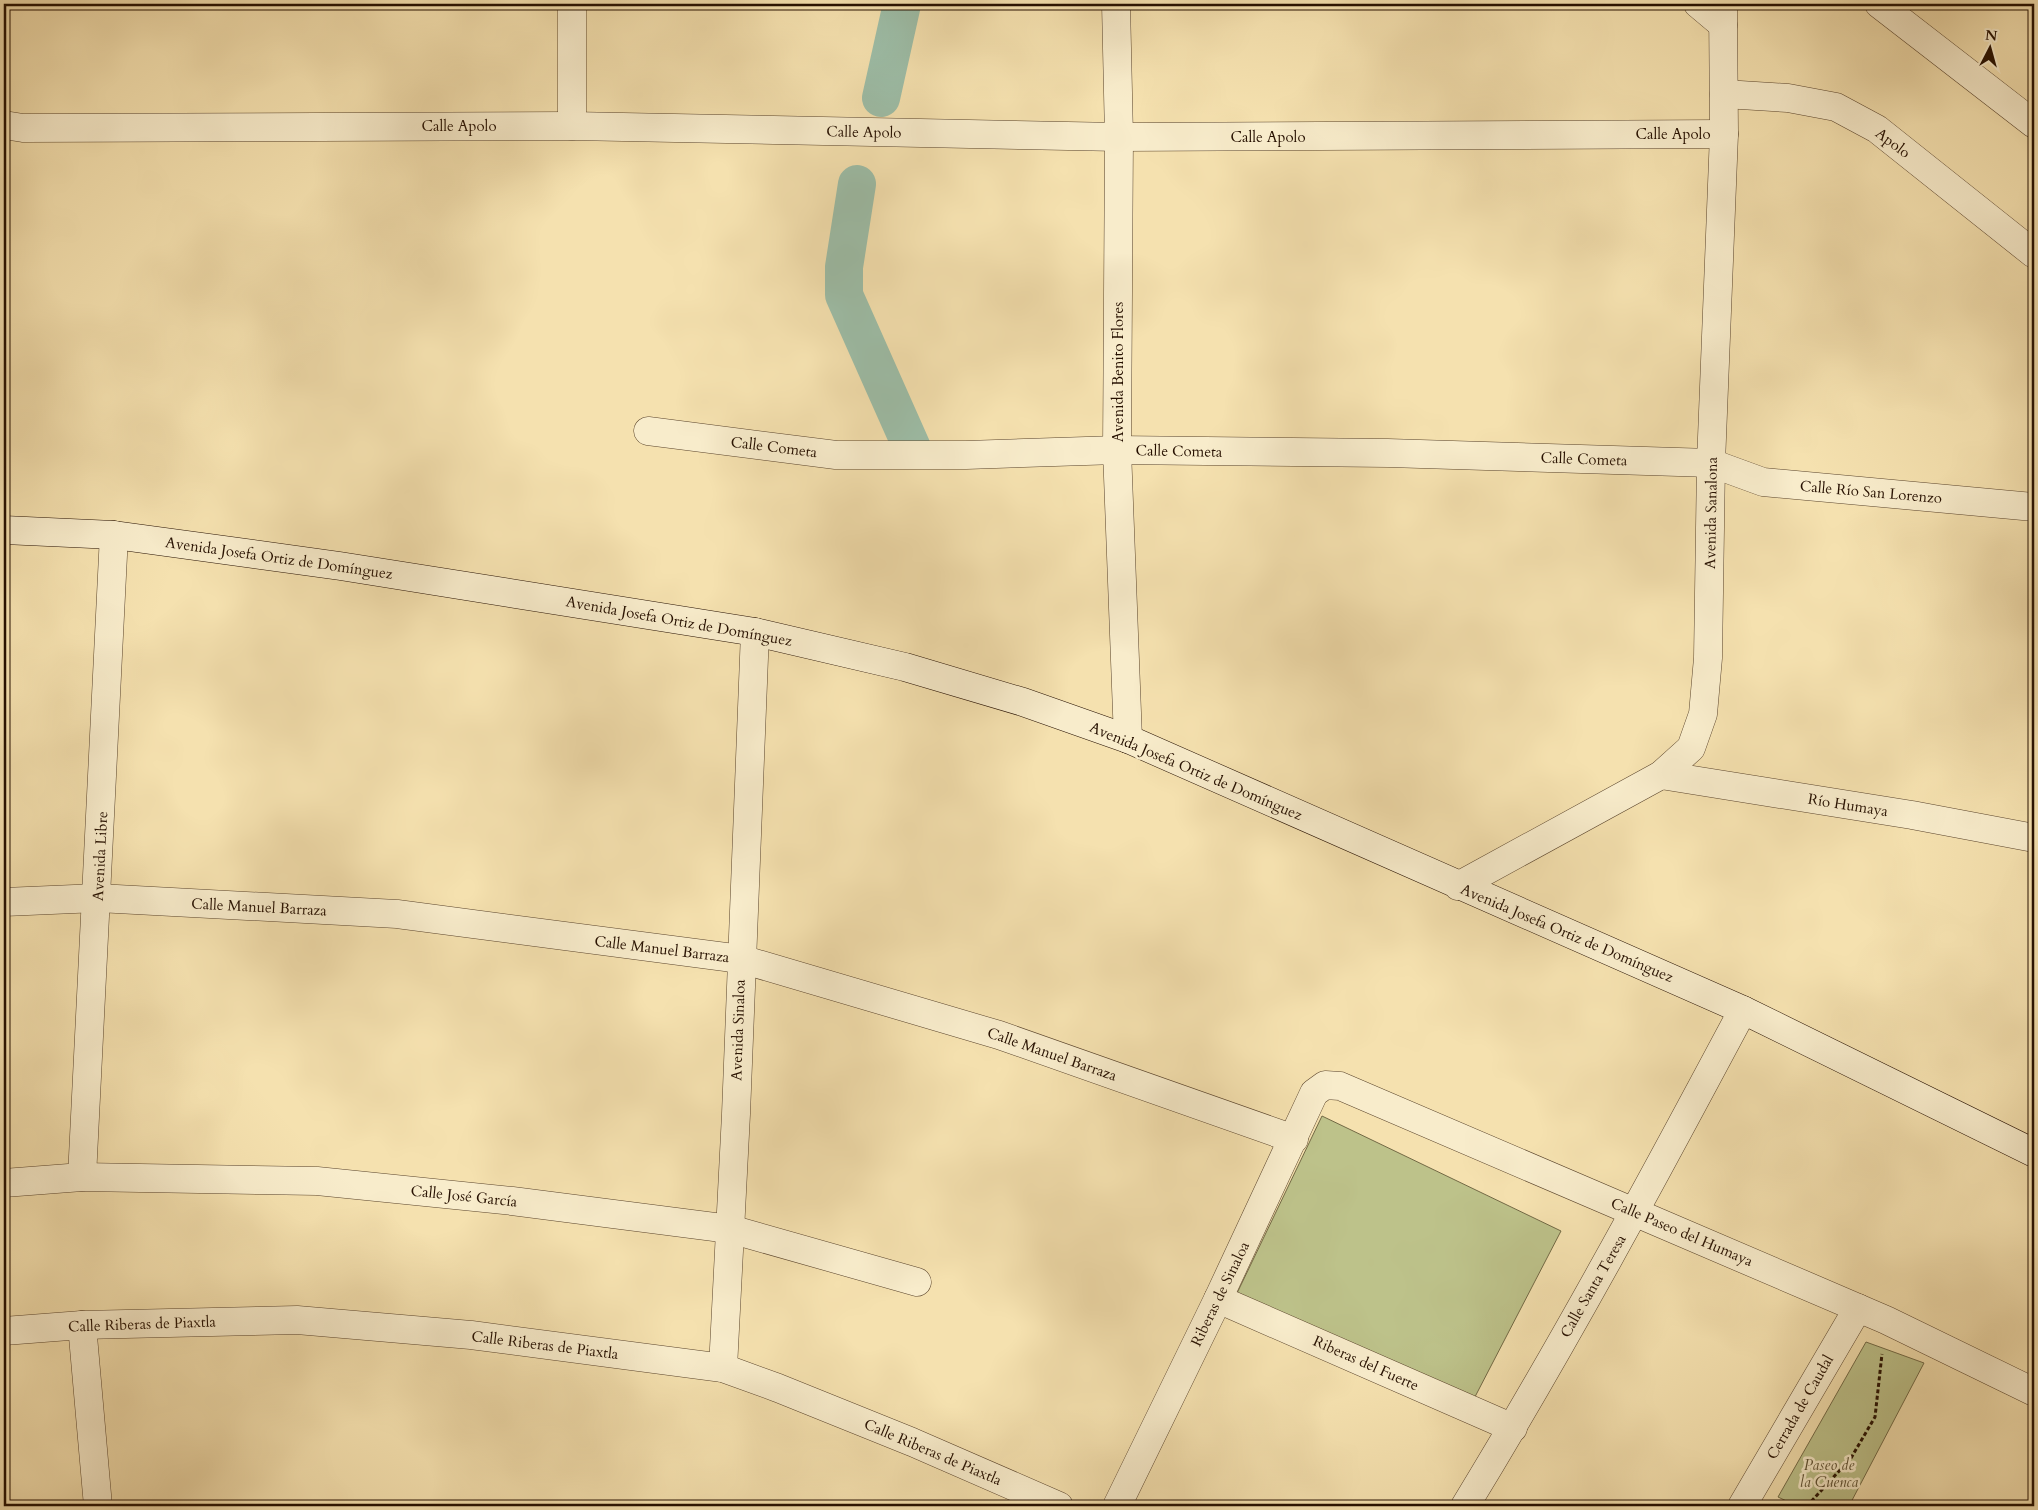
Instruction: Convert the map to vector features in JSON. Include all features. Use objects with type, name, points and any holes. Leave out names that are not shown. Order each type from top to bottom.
[{"type":"street","points":[[572,4],[572,126]]},
{"type":"street","name":"Avenida Benito Flores","points":[[1116,4],[1118,137],[1117,450],[1128,739]]},
{"type":"street","points":[[1698,4],[1723,15]]},
{"type":"street","points":[[1879,4],[2034,124]]},
{"type":"street","name":"Avenida Sanalona","points":[[1458,886],[1661,775],[1691,748],[1702,714],[1708,658],[1711,463],[1724,134],[1723,15]]},
{"type":"street","name":"Apolo","points":[[1724,94],[1788,98],[1836,107],[1877,129],[2034,254]]},
{"type":"street","name":"Calle Apolo","points":[[4,124],[23,128],[572,126],[1118,137],[1724,134]]},
{"type":"street","name":"Calle Cometa","points":[[648,431],[836,455],[966,455],[1117,450],[1388,453],[1711,463]]},
{"type":"street","name":"Calle Río San Lorenzo","points":[[1711,463],[1763,482],[2034,507]]},
{"type":"street","name":"Avenida Josefa Ortiz de Domínguez","points":[[4,530],[114,535],[340,566],[755,632],[905,667],[1023,702],[1128,739],[1743,1010],[2034,1153]]},
{"type":"street","name":"Avenida Libre","points":[[82,1177],[98,898],[114,535]]},
{"type":"street","name":"Avenida Sinaloa","points":[[723,1368],[755,632]]},
{"type":"street","name":"Río Humaya","points":[[1661,775],[1912,815],[2034,838]]},
{"type":"street","name":"Calle Manuel Barraza","points":[[4,902],[98,898],[397,914],[741,959],[999,1035],[1294,1139]]},
{"type":"street","name":"Calle Santa Teresa","points":[[1465,1506],[1513,1428],[1636,1211],[1743,1010]]},
{"type":"street","name":"Riberas de Sinaloa","points":[[1117,1506],[1218,1299],[1314,1093],[1325,1085]]},
{"type":"street","name":"Calle Paseo del Humaya","points":[[1325,1085],[1340,1086],[1636,1211],[1886,1320],[2034,1392]]},
{"type":"street","name":"Calle José García","points":[[4,1183],[82,1177],[317,1181],[512,1201],[730,1229],[917,1282]]},
{"type":"street","name":"Riberas del Fuerte","points":[[1218,1299],[1513,1428]]},
{"type":"street","name":"Cerrada de Caudal","points":[[1742,1506],[1858,1308]]},
{"type":"street","name":"Calle Riberas de Piaxtla","points":[[4,1331],[82,1325],[297,1320],[471,1335],[723,1368],[858,1420],[1059,1506]]},
{"type":"street","points":[[82,1325],[98,1506]]},
{"type":"path","points":[[1807,1506],[1852,1458],[1875,1417],[1886,1320]]},
{"type":"green space","points":[[1322,1116],[1561,1231],[1464,1418],[1228,1312]]},
{"type":"green space","name":"Paseo de la Cuenca","points":[[1866,1342],[1924,1363],[1849,1506],[1797,1506],[1778,1497]]},
{"type":"waterway","points":[[881,98],[902,4]]},
{"type":"waterway","points":[[857,184],[844,267],[844,295],[912,448]]}]
